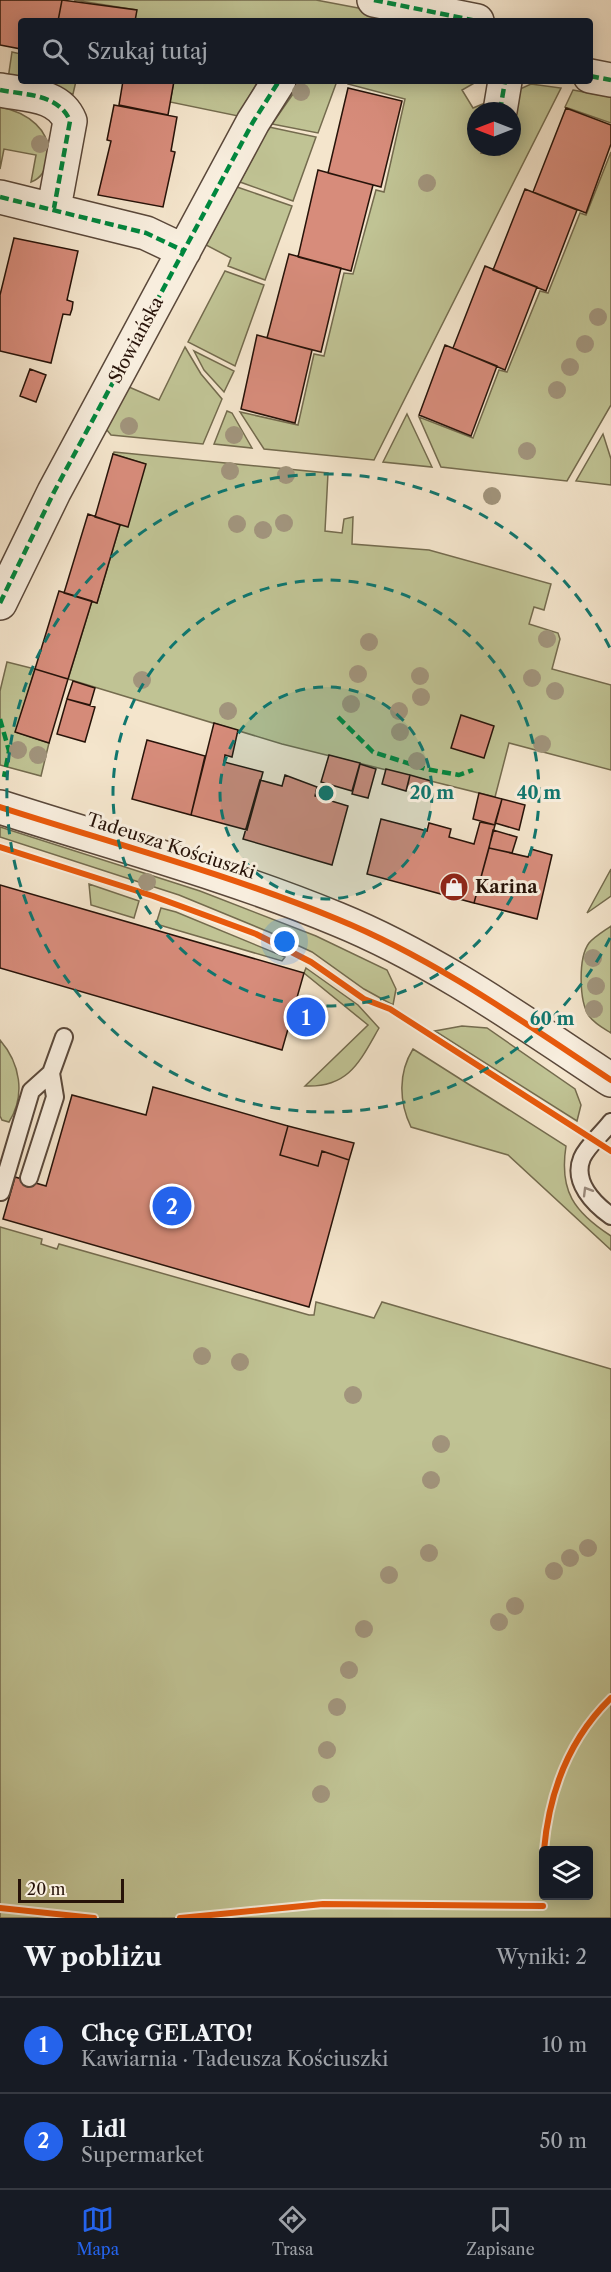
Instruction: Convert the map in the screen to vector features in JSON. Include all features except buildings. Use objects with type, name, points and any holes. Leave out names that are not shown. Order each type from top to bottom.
[{"type":"street","points":[[374,0],[462,18]]},
{"type":"street","points":[[593,77],[611,80]]},
{"type":"street","name":"Słowiańska","points":[[0,603],[54,492],[253,122],[277,84]]},
{"type":"street","points":[[502,102],[504,84]]},
{"type":"street","points":[[0,90],[51,100],[66,112],[70,121],[54,208]]},
{"type":"street","points":[[0,197],[54,208],[88,221],[146,233],[184,251]]},
{"type":"street","name":"Tadeusza Kościuszki","points":[[0,807],[238,883],[338,919],[434,967],[611,1080]]},
{"type":"lane","points":[[1,1192],[31,1091],[51,1073],[64,1037]]},
{"type":"lane","points":[[29,1178],[55,1097],[51,1073]]},
{"type":"lane","points":[[611,1122],[582,1157],[580,1169],[581,1181],[586,1192],[611,1216]]},
{"type":"green space","points":[[74,0],[316,0],[411,18],[135,18],[136,10]]},
{"type":"green space","points":[[12,52],[18,53],[18,81],[8,79]]},
{"type":"green space","points":[[30,84],[75,84],[73,94]]},
{"type":"green space","points":[[173,84],[256,84],[238,116],[170,102]]},
{"type":"green space","points":[[300,84],[336,84],[318,133],[272,124]]},
{"type":"green space","points":[[348,84],[473,84],[462,90],[469,102],[467,102],[467,156],[521,156],[521,102],[515,102],[520,89],[531,84],[561,88],[374,460],[264,449],[240,412],[298,425],[314,354],[324,356],[344,273],[353,274],[376,190],[384,192],[405,99]]},
{"type":"green space","points":[[573,90],[611,97],[611,123],[565,107]]},
{"type":"green space","points":[[0,107],[28,118],[42,131],[46,140],[48,149],[45,167],[40,176],[31,182],[36,155],[4,149],[0,169]]},
{"type":"green space","points":[[269,127],[316,137],[293,201],[240,182]]},
{"type":"green space","points":[[611,152],[611,405],[567,481],[441,467],[419,417],[473,438],[499,370],[507,372],[540,291],[548,293],[580,213],[586,215]]},
{"type":"green space","points":[[237,187],[292,206],[265,280],[228,266],[231,258],[206,245]]},
{"type":"green space","points":[[225,271],[264,285],[235,366],[188,342]]},
{"type":"green space","points":[[185,347],[201,374],[222,399],[203,444],[111,435],[106,429],[129,387],[159,400]]},
{"type":"green space","points":[[194,351],[234,371],[224,392],[204,370]]},
{"type":"green space","points":[[227,411],[232,413],[252,448],[214,444]]},
{"type":"green space","points":[[407,414],[432,467],[383,462]]},
{"type":"green space","points":[[603,434],[611,459],[611,485],[576,481]]},
{"type":"green space","points":[[114,452],[328,473],[325,531],[342,533],[344,519],[353,517],[352,544],[429,550],[551,584],[544,610],[534,607],[529,624],[558,633],[560,639],[552,669],[611,685],[611,770],[509,743],[495,797],[282,744],[68,679],[92,601],[97,603],[120,525],[145,464],[113,454]]},
{"type":"green space","points":[[7,662],[35,669],[16,732],[49,743],[41,776],[0,765],[0,691]]},
{"type":"green space","points":[[0,827],[200,891],[316,936],[387,970],[396,989],[393,1005],[364,989],[312,952],[269,932],[179,895],[0,837]]},
{"type":"green space","points":[[611,869],[611,896],[587,913]]},
{"type":"green space","points":[[89,884],[139,901],[134,918],[91,905]]},
{"type":"green space","points":[[161,908],[285,957],[282,961],[156,924]]},
{"type":"green space","points":[[611,926],[611,1033],[596,1024],[589,1016],[583,1000],[581,980],[585,950],[596,936]]},
{"type":"green space","points":[[306,968],[358,1005],[379,1028],[359,1061],[343,1077],[320,1085],[305,1086],[368,1025],[304,973]]},
{"type":"green space","points":[[462,1026],[487,1028],[575,1089],[581,1105],[577,1121],[435,1031]]},
{"type":"green space","points":[[0,1040],[12,1059],[18,1080],[18,1101],[9,1122],[2,1120],[0,1116]]},
{"type":"green space","points":[[413,1049],[566,1146],[564,1162],[567,1188],[572,1199],[587,1218],[611,1236],[611,1250],[508,1155],[411,1127],[404,1108],[402,1088],[405,1068]]},
{"type":"green space","points":[[0,1227],[42,1239],[41,1244],[57,1249],[59,1244],[309,1315],[314,1315],[316,1302],[374,1318],[382,1302],[611,1369],[611,1918],[0,1918]]},
{"type":"marked path","points":[[374,0],[462,18]]},
{"type":"marked path","points":[[593,77],[611,80]]},
{"type":"marked path","points":[[0,603],[54,492],[253,122],[277,84]]},
{"type":"marked path","points":[[502,102],[504,84]]},
{"type":"marked path","points":[[0,90],[41,97],[58,105],[70,121],[54,208]]},
{"type":"marked path","points":[[0,197],[146,233],[184,251]]},
{"type":"marked path","points":[[338,717],[373,752],[426,769],[459,775],[473,770]]},
{"type":"marked path","points":[[0,719],[9,751],[4,777]]},
{"type":"cycle path","points":[[0,807],[254,888],[373,935],[444,972],[611,1080]]},
{"type":"cycle path","points":[[0,847],[153,896],[256,934],[311,962],[364,999],[390,1009],[611,1151]]},
{"type":"cycle path","points":[[545,1846],[551,1808],[564,1768],[584,1731],[611,1698]]},
{"type":"cycle path","points":[[180,1918],[323,1904],[543,1906]]},
{"type":"cycle path","points":[[0,1908],[94,1918]]},
{"type":"place","name":"Karina","points":[[454,887]]},
{"type":"place","name":"Chcę GELATO!","points":[[306,1017]]},
{"type":"place","name":"Lidl","points":[[172,1206]]}]
